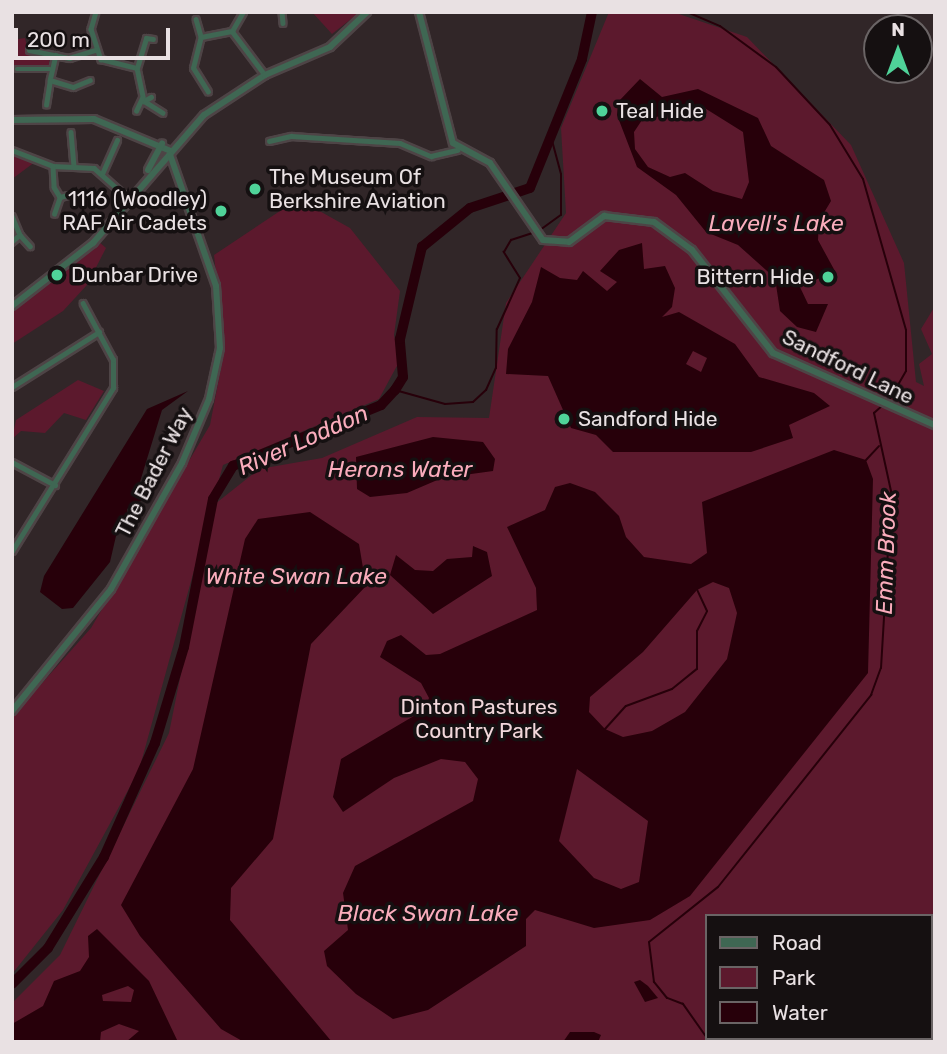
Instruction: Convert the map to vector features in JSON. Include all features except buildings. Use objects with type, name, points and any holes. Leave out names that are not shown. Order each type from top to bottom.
[{"type":"street","points":[[96,12],[96,50],[102,58],[138,68]]},
{"type":"street","points":[[201,37],[232,31],[243,12]]},
{"type":"street","points":[[282,12],[283,23]]},
{"type":"street","points":[[12,306],[93,243],[163,152],[183,135],[265,75],[330,47],[367,12]]},
{"type":"street","points":[[269,141],[291,136],[400,143],[430,156],[457,150],[419,12]]},
{"type":"street","points":[[196,19],[201,37],[194,56],[198,78],[208,92]]},
{"type":"street","points":[[232,31],[265,75]]},
{"type":"street","points":[[153,39],[143,37],[138,68],[144,99],[163,113]]},
{"type":"street","points":[[29,50],[56,55],[96,50]]},
{"type":"street","points":[[46,104],[50,69],[56,55]]},
{"type":"street","points":[[17,69],[50,69]]},
{"type":"street","points":[[198,78],[203,74]]},
{"type":"street","points":[[50,80],[87,90],[90,80]]},
{"type":"street","points":[[136,111],[144,99],[151,97]]},
{"type":"street","name":"The Bader Way","points":[[12,120],[94,119],[139,135],[163,152],[178,174],[210,257],[220,309],[209,399],[182,463],[111,589],[12,711]]},
{"type":"street","points":[[71,132],[75,165]]},
{"type":"street","points":[[102,174],[116,148],[117,140]]},
{"type":"street","points":[[116,148],[122,150]]},
{"type":"street","points":[[12,150],[53,166],[75,165],[102,174],[129,199]]},
{"type":"street","name":"Sandford Lane","points":[[457,150],[483,158],[517,199],[541,238],[569,242],[604,216],[654,222],[692,250],[774,353],[888,408],[935,425]]},
{"type":"street","points":[[53,166],[60,197],[54,214]]},
{"type":"street","points":[[60,197],[68,195]]},
{"type":"street","points":[[12,216],[20,235],[30,246]]},
{"type":"street","points":[[12,242],[20,235]]},
{"type":"street","points":[[12,551],[113,388],[113,360],[83,304]]},
{"type":"street","points":[[12,387],[99,331]]},
{"type":"street","points":[[12,462],[55,485]]},
{"type":"green space","points":[[312,12],[360,12],[332,34]]},
{"type":"green space","name":"Dinton Pastures Country Park","points":[[609,12],[673,12],[747,37],[851,145],[904,263],[916,382],[924,386],[919,364],[932,354],[921,329],[935,306],[935,1042],[12,1042],[12,1003],[60,955],[169,733],[215,504],[259,469],[322,458],[417,417],[489,418],[506,303],[566,213],[561,128]]},
{"type":"green space","points":[[25,38],[29,55],[50,56],[49,67],[12,72],[18,39]]},
{"type":"green space","points":[[22,151],[35,162],[12,179],[12,153]]},
{"type":"green space","points":[[298,199],[350,228],[400,291],[394,335],[399,362],[379,399],[223,465],[139,770],[63,910],[12,974],[12,717],[91,628],[210,425],[224,352],[214,255]]},
{"type":"green space","points":[[98,241],[106,248],[87,285],[63,311],[12,344],[12,309]]},
{"type":"green space","points":[[78,380],[104,391],[86,420],[64,413],[45,433],[21,431],[12,439],[16,420]]},
{"type":"water","name":"Lavell's Lake","points":[[640,79],[662,97],[698,89],[758,118],[771,146],[824,180],[831,201],[819,221],[818,240],[836,273],[799,285],[808,304],[828,304],[816,332],[797,327],[780,311],[775,278],[738,245],[706,232],[676,195],[637,167],[617,115],[619,101]],"holes":[[[703,107],[743,132],[749,182],[742,199],[713,191],[685,173],[670,177],[648,167],[635,149],[634,132],[642,120]]]},
{"type":"water","points":[[642,243],[644,269],[665,266],[675,288],[672,307],[662,317],[679,312],[735,344],[759,377],[814,393],[830,406],[789,425],[793,438],[751,452],[613,452],[596,435],[571,428],[548,376],[506,374],[508,349],[532,302],[541,267],[560,278],[577,280],[583,271],[607,291],[617,282],[600,271],[619,250]],"holes":[[[693,351],[707,358],[701,372],[686,364]]]},
{"type":"water","points":[[188,391],[162,410],[139,485],[142,500],[127,509],[128,525],[116,536],[110,562],[73,608],[62,609],[40,592],[44,576],[147,409]]},
{"type":"water","name":"Herons Water","points":[[433,437],[483,442],[495,459],[493,471],[442,478],[407,493],[370,497],[357,489],[356,457]]},
{"type":"water","name":"Black Swan Lake","points":[[834,450],[866,460],[873,479],[868,673],[690,896],[650,920],[594,928],[535,910],[526,919],[526,946],[428,1010],[393,1019],[356,994],[327,966],[324,951],[348,930],[343,893],[355,866],[473,801],[478,779],[465,762],[441,759],[394,778],[343,812],[333,797],[341,759],[424,710],[429,698],[421,683],[380,657],[387,641],[401,635],[426,655],[440,654],[537,610],[536,588],[507,527],[545,510],[555,487],[570,483],[595,492],[619,516],[626,537],[644,557],[691,564],[707,553],[702,502]],"holes":[[[713,582],[729,588],[737,613],[727,659],[685,712],[652,731],[623,737],[605,729],[589,712],[590,697],[643,652],[697,590]],[[577,769],[648,821],[639,882],[621,889],[594,878],[559,841]]]},
{"type":"water","name":"White Swan Lake","points":[[310,512],[359,544],[366,586],[311,644],[273,839],[231,888],[230,920],[332,1042],[244,1042],[221,1029],[140,936],[121,905],[193,769],[245,539],[258,519]]},
{"type":"water","points":[[473,546],[487,552],[492,576],[433,614],[390,575],[396,555],[415,570],[433,571],[447,559],[472,557]]},
{"type":"water","points":[[97,929],[149,981],[178,1042],[126,1042],[139,1031],[119,1024],[101,1032],[100,1042],[12,1042],[12,1024],[43,1006],[54,981],[80,971],[89,957],[88,936]],"holes":[[[128,986],[134,990],[131,1002],[103,1001],[102,995]]]},
{"type":"water","points":[[640,980],[658,998],[645,1002],[634,982]]},
{"type":"water","points":[[570,1032],[594,1032],[601,1035],[598,1042],[563,1042]]},
{"type":"waterway","name":"River Loddon","points":[[12,984],[48,948],[104,857],[155,743],[184,647],[213,499],[233,466],[381,405],[395,390],[403,377],[400,339],[422,247],[470,208],[530,188],[582,59],[592,12]]},
{"type":"waterway","name":"Emm Brook","points":[[687,12],[720,26],[776,67],[830,125],[863,179],[906,330],[906,371],[888,402]]},
{"type":"waterway","points":[[540,230],[561,215],[561,174],[552,141]]},
{"type":"waterway","points":[[395,390],[445,404],[473,402],[486,390],[496,368],[497,329],[520,278],[504,252],[511,240],[535,232]]},
{"type":"waterway","name":"Emm Brook","points":[[706,1037],[683,1004],[667,998],[654,982],[649,942],[718,887],[871,695],[881,668],[891,491],[874,413],[883,405]]},
{"type":"waterway","points":[[866,460],[879,446]]},
{"type":"waterway","points":[[605,729],[626,706],[672,689],[697,669],[697,631],[707,611],[697,590]]},
{"type":"place","name":"Teal Hide","points":[[602,111]]},
{"type":"place","name":"The Museum Of Berkshire Aviation","points":[[255,189]]},
{"type":"place","name":"1116 (Woodley) RAF Air Cadets","points":[[221,211]]},
{"type":"place","name":"Dunbar Drive","points":[[57,275]]},
{"type":"place","name":"Bittern Hide","points":[[828,277]]},
{"type":"place","name":"Sandford Hide","points":[[564,419]]}]
